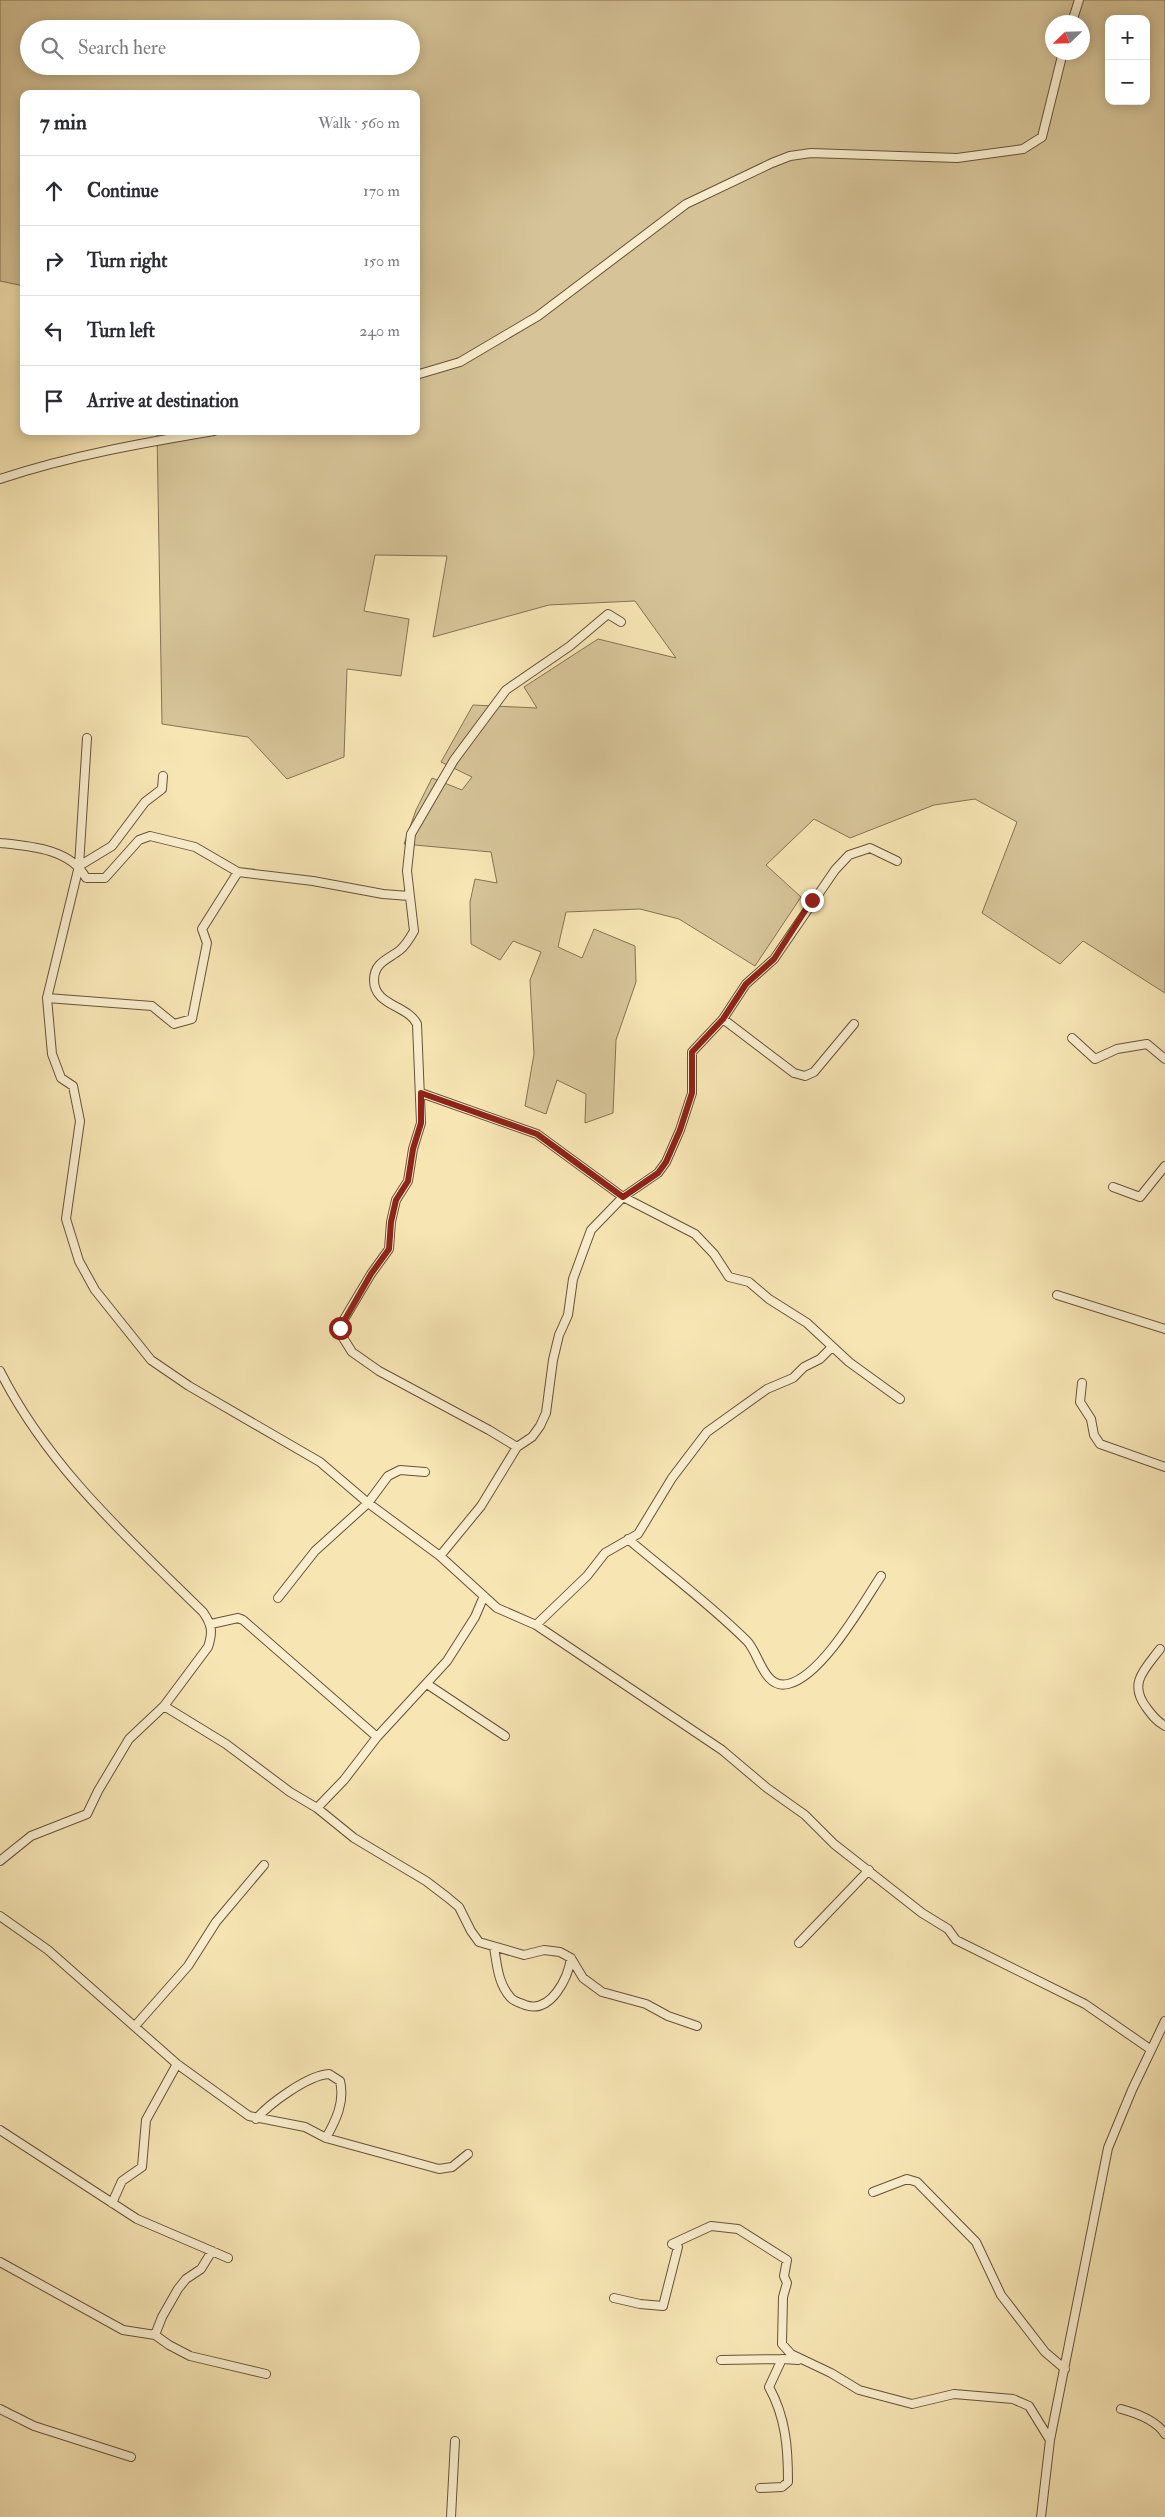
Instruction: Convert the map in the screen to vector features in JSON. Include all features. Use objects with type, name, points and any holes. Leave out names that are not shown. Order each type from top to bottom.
[{"type":"street","points":[[1074,15],[1079,0]]},
{"type":"street","points":[[420,374],[460,362],[538,316],[686,204],[790,156],[811,153],[957,158],[1023,149],[1042,137],[1061,60]]},
{"type":"street","points":[[0,479],[41,465],[194,435]]},
{"type":"street","points":[[517,1447],[379,1371],[352,1352],[340,1333],[343,1321],[371,1274],[389,1249],[396,1200],[408,1181],[413,1149],[421,1123],[421,1093],[416,1048],[417,1024],[412,1016],[378,995],[374,982],[374,972],[384,959],[400,950],[414,931],[407,871],[411,834],[454,760],[506,690],[570,646],[608,614],[621,622]]},
{"type":"street","points":[[87,738],[79,866],[47,998],[52,1054],[61,1078],[74,1086],[80,1121],[66,1220],[80,1261],[95,1290],[158,1365],[189,1386],[320,1462],[368,1503],[440,1556],[497,1608],[536,1625],[722,1750],[767,1788],[805,1815],[834,1844],[922,1913],[948,1929],[956,1940],[1085,2004],[1150,2050]]},
{"type":"street","points":[[79,866],[112,846],[145,802],[162,789],[163,776]]},
{"type":"street","points":[[0,843],[38,846],[79,866],[86,878],[105,878],[139,840],[150,836],[195,847],[238,872],[313,881],[383,894],[409,896]]},
{"type":"street","points":[[440,1556],[481,1506],[517,1447],[532,1437],[546,1413],[553,1360],[559,1335],[568,1315],[573,1279],[591,1230],[623,1197],[658,1173],[666,1162],[680,1130],[692,1093],[692,1052],[723,1019],[746,984],[774,959],[812,900],[849,855],[870,848],[897,861]]},
{"type":"street","points":[[47,998],[152,1006],[174,1024],[192,1019],[207,943],[202,930],[238,872]]},
{"type":"street","points":[[723,1019],[794,1073],[805,1076],[814,1072],[854,1024]]},
{"type":"street","points":[[1072,1038],[1095,1059],[1117,1049],[1147,1044],[1165,1059]]},
{"type":"street","points":[[421,1093],[537,1134],[623,1197],[695,1234],[714,1254],[729,1277],[749,1282],[769,1299],[807,1323],[832,1346],[900,1399]]},
{"type":"street","points":[[1113,1188],[1140,1197],[1165,1166]]},
{"type":"street","points":[[1057,1295],[1165,1329]]},
{"type":"street","points":[[536,1625],[587,1576],[606,1553],[638,1534],[672,1478],[707,1432],[767,1388],[793,1378],[804,1367],[820,1359],[832,1346]]},
{"type":"street","points":[[0,1372],[10,1392],[44,1444],[91,1502],[202,1612],[211,1624],[212,1636],[208,1647],[164,1706],[129,1739],[87,1814],[31,1836],[0,1861]]},
{"type":"street","points":[[1082,1383],[1080,1402],[1091,1419],[1094,1435],[1100,1444],[1165,1467]]},
{"type":"street","points":[[278,1598],[315,1551],[368,1503],[388,1476],[394,1471],[425,1472]]},
{"type":"street","points":[[628,1539],[734,1628],[750,1644],[764,1673],[776,1684],[788,1684],[810,1673],[836,1644],[882,1576]]},
{"type":"street","points":[[317,1808],[344,1780],[377,1737],[447,1662],[475,1617],[484,1596]]},
{"type":"street","points":[[211,1624],[238,1618],[243,1620],[377,1737]]},
{"type":"street","points":[[1160,1649],[1141,1673],[1137,1686],[1141,1700],[1159,1722],[1165,1726]]},
{"type":"street","points":[[428,1684],[505,1736]]},
{"type":"street","points":[[164,1706],[226,1744],[290,1792],[317,1808],[354,1838],[426,1881],[459,1908],[470,1931],[479,1942],[524,1955],[544,1950],[560,1952],[571,1958],[583,1978],[602,1992],[646,2004],[668,2016],[697,2026]]},
{"type":"street","points":[[135,2026],[188,1966],[216,1922],[264,1865]]},
{"type":"street","points":[[799,1943],[869,1870]]},
{"type":"street","points":[[0,1916],[48,1950],[177,2064],[240,2111],[256,2119],[289,2122],[305,2127],[326,2138],[439,2169],[452,2167],[468,2154]]},
{"type":"street","points":[[494,1947],[500,1978],[505,1989],[512,2000],[530,2006],[548,2001],[556,1994],[569,1968],[571,1958]]},
{"type":"street","points":[[1041,2517],[1050,2440],[1108,2148],[1165,2020]]},
{"type":"street","points":[[112,2203],[122,2181],[142,2167],[146,2120],[177,2064]]},
{"type":"street","points":[[256,2119],[265,2109],[290,2091],[329,2074],[340,2081],[343,2095],[336,2120],[326,2138]]},
{"type":"street","points":[[0,2130],[112,2203],[155,2228],[228,2258]]},
{"type":"street","points":[[874,2192],[907,2179],[917,2182],[976,2242],[1001,2295],[1045,2352],[1065,2369]]},
{"type":"street","points":[[614,2298],[640,2304],[663,2306],[678,2247],[672,2244],[711,2226],[738,2229],[787,2260],[784,2276],[787,2284],[783,2297],[782,2344],[791,2354],[859,2390],[912,2404],[954,2394],[1013,2399],[1029,2406],[1050,2440]]},
{"type":"street","points":[[155,2335],[178,2289],[186,2279],[201,2269],[212,2251]]},
{"type":"street","points":[[0,2262],[123,2330],[155,2335],[190,2356],[266,2374]]},
{"type":"street","points":[[721,2360],[782,2359],[805,2361]]},
{"type":"street","points":[[760,2488],[782,2487],[788,2482],[788,2442],[774,2396],[769,2387],[782,2359]]},
{"type":"street","points":[[0,2409],[34,2426],[131,2457]]},
{"type":"street","points":[[1121,2409],[1134,2412],[1164,2431]]},
{"type":"street","points":[[451,2517],[455,2441]]},
{"type":"shaded area","points":[[0,0],[1165,0],[1165,993],[1083,941],[1060,964],[982,913],[1017,822],[975,799],[934,805],[850,838],[814,819],[766,865],[801,897],[755,966],[679,919],[640,909],[566,912],[558,947],[582,958],[594,929],[635,946],[636,982],[616,1040],[613,1113],[585,1123],[586,1094],[557,1080],[546,1114],[525,1106],[534,1054],[530,980],[541,952],[513,941],[500,960],[471,944],[470,902],[475,879],[497,883],[491,852],[404,844],[416,810],[432,778],[462,790],[472,777],[441,762],[473,705],[537,708],[524,687],[598,639],[676,658],[635,601],[549,605],[433,637],[447,556],[375,555],[364,611],[409,619],[401,676],[347,669],[344,757],[287,779],[248,737],[162,724],[157,435],[420,435],[420,90],[20,90],[20,285],[0,281]]},
{"type":"route","points":[[340,1328],[371,1274],[389,1249],[391,1222],[396,1200],[408,1181],[413,1149],[421,1123],[421,1093],[537,1134],[623,1197],[658,1173],[666,1162],[680,1130],[692,1093],[692,1052],[723,1019],[746,984],[774,959],[812,900]]}]
